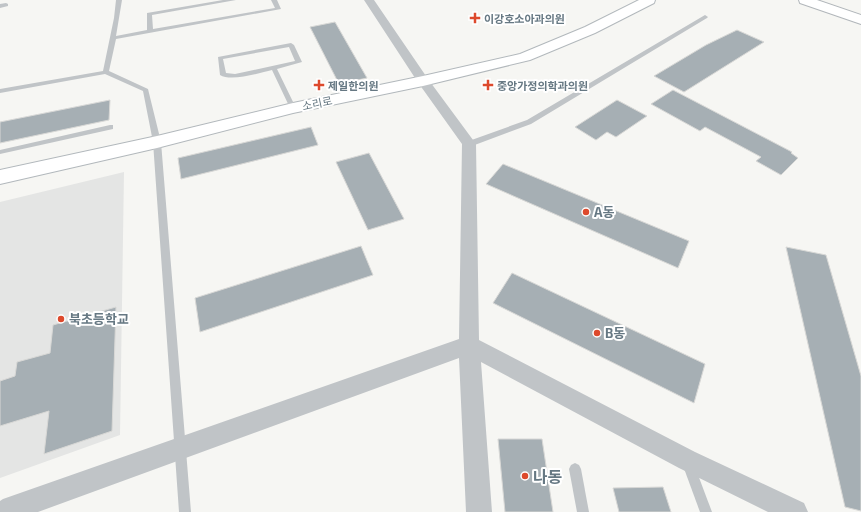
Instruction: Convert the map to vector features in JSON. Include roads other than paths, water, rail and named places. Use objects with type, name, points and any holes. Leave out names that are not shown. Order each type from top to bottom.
[{"type":"street","points":[[369,0],[423,81],[469,144],[469,345],[479,512]]},
{"type":"street","name":"소리로","points":[[0,177],[157,142],[293,108],[423,81],[525,57],[590,30],[646,0]]},
{"type":"street","points":[[805,0],[861,20]]},
{"type":"street","points":[[841,0],[861,7]]},
{"type":"street","points":[[3,512],[469,345],[687,460],[795,512]]},
{"type":"lane","points":[[106,72],[114,38],[119,0]]},
{"type":"lane","points":[[114,38],[150,32],[207,13],[233,0]]},
{"type":"lane","points":[[150,32],[149,14],[207,13],[278,9],[274,0]]},
{"type":"lane","points":[[469,144],[529,122],[705,17]]},
{"type":"lane","points":[[291,45],[299,62],[274,68],[235,76],[223,75],[220,58],[291,45]]},
{"type":"lane","points":[[274,68],[293,108]]},
{"type":"lane","points":[[0,91],[106,72],[146,90],[157,142],[179,449],[185,512]]},
{"type":"lane","points":[[0,152],[110,127]]},
{"type":"lane","points":[[687,460],[706,512]]},
{"type":"lane","points":[[574,469],[583,512]]},
{"type":"place","name":"이강호소아과의원","points":[[475,18]]},
{"type":"place","name":"제일한의원","points":[[319,85]]},
{"type":"place","name":"중앙가정의학과의원","points":[[488,85]]},
{"type":"place","name":"A동","points":[[586,212]]},
{"type":"place","name":"북초등학교","points":[[61,319]]},
{"type":"place","name":"B동","points":[[597,333]]},
{"type":"place","name":"나동","points":[[525,476]]}]
